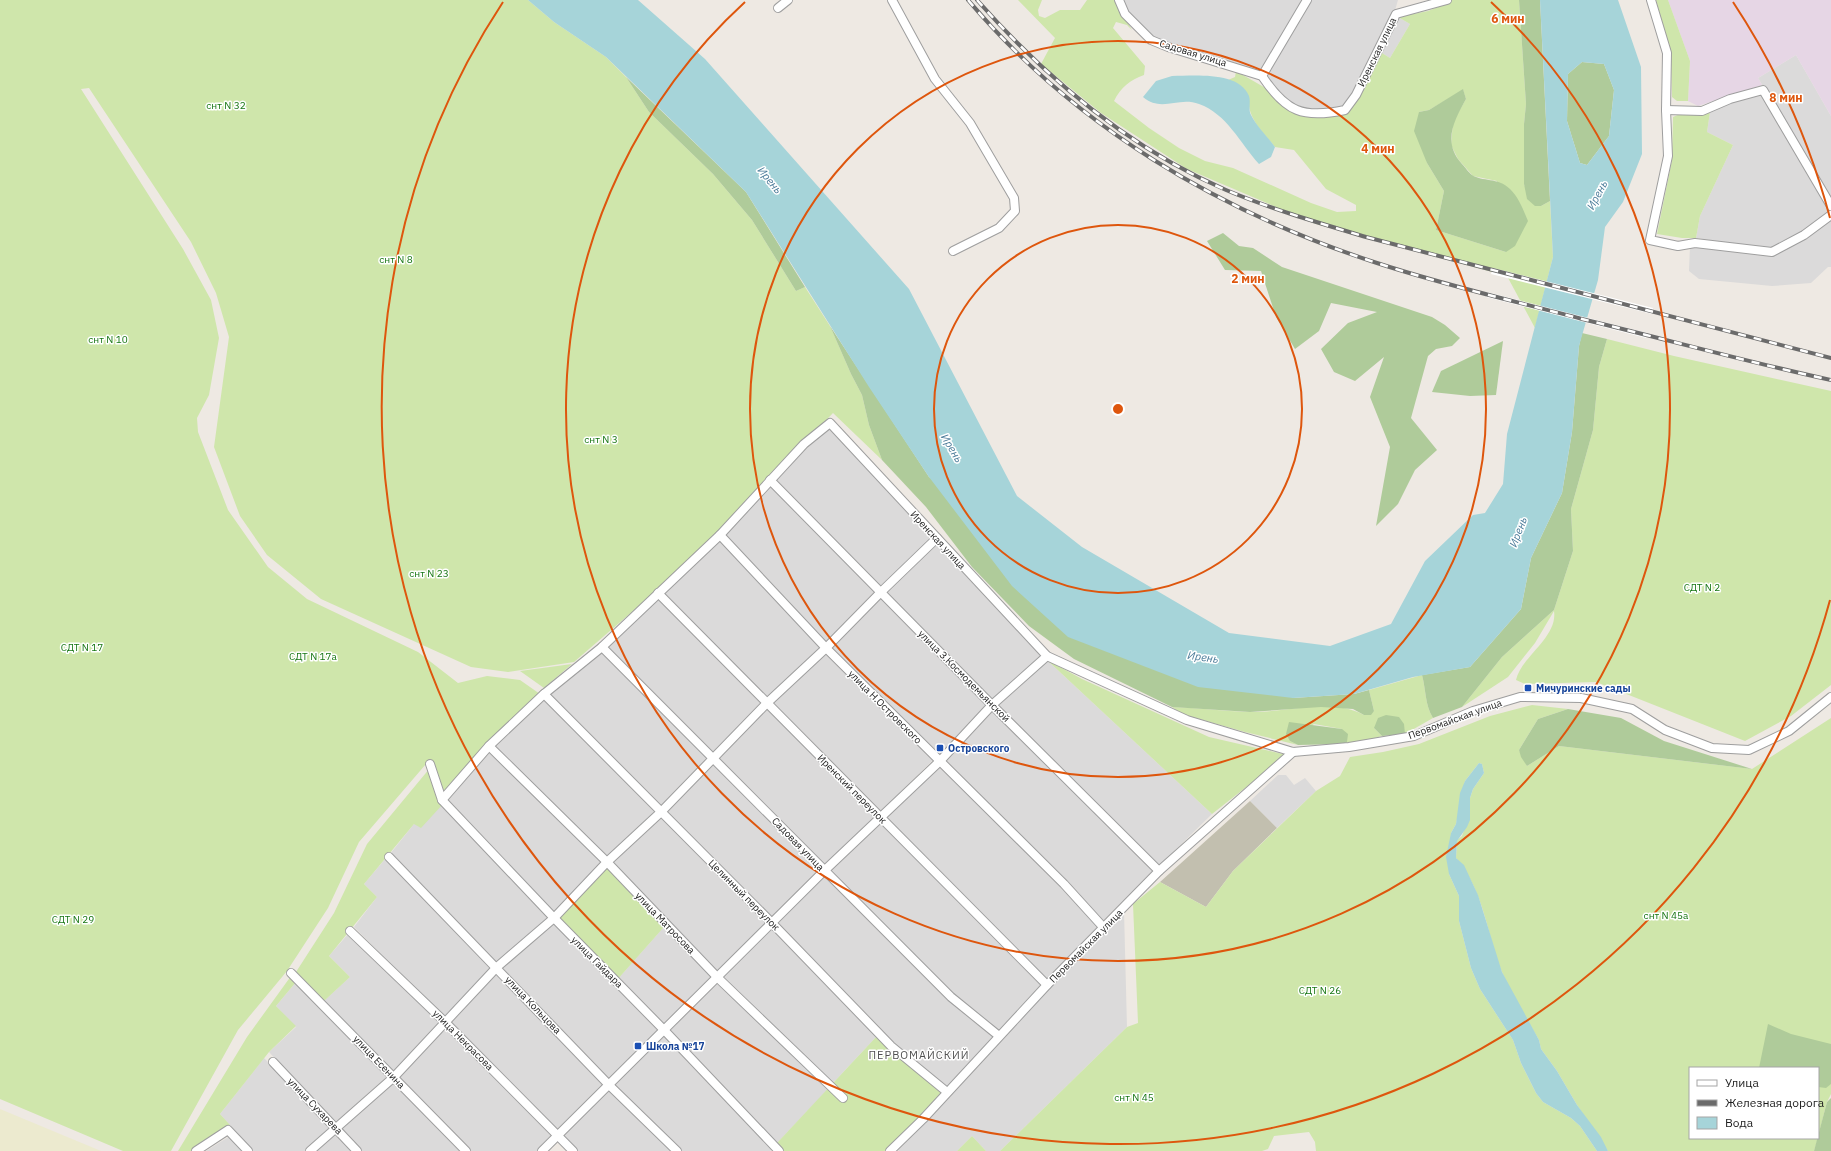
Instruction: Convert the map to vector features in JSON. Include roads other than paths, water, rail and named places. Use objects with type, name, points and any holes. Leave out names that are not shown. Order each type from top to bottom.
[{"type":"street","points":[[778,8],[788,0]]},
{"type":"street","points":[[892,0],[935,79],[970,123],[1014,198],[1015,211],[999,228],[953,250]]},
{"type":"street","name":"Садовая улица","points":[[1118,0],[1125,14],[1151,40],[1168,47],[1262,76]]},
{"type":"street","points":[[1262,76],[1307,0]]},
{"type":"street","name":"Иренская улица","points":[[1262,76],[1287,105],[1300,113],[1326,114],[1345,110],[1356,95],[1396,14],[1447,0]]},
{"type":"street","points":[[1651,0],[1667,53],[1666,110],[1668,156],[1650,240],[1678,246],[1695,243],[1772,252],[1804,235],[1831,215]]},
{"type":"street","points":[[1666,110],[1702,111],[1730,99],[1763,90],[1831,206]]},
{"type":"street","name":"Иренская улица","points":[[770,480],[804,444],[830,423],[1047,656]]},
{"type":"street","points":[[442,800],[489,746],[544,694],[602,646],[720,535],[770,480]]},
{"type":"street","name":"улица З.Космодемьянской","points":[[770,480],[992,705],[1159,871]]},
{"type":"street","name":"улица Н.Островского","points":[[720,535],[826,648],[1064,884],[1104,928]]},
{"type":"street","points":[[310,1151],[394,1077],[497,967],[554,918],[607,862],[661,812],[767,703],[826,648],[881,592],[938,538]]},
{"type":"street","name":"Иренский переулок","points":[[658,593],[1047,985]]},
{"type":"street","name":"Садовая улица","points":[[602,646],[713,757],[824,872],[951,998],[999,1036]]},
{"type":"street","points":[[542,1151],[880,817],[940,761],[992,705],[1047,656]]},
{"type":"street","name":"Первомайская улица","points":[[1047,656],[1186,720],[1293,752],[1349,747],[1414,736],[1473,711],[1520,697],[1581,698],[1632,709],[1665,730],[1712,748],[1749,750],[1789,731],[1831,697]]},
{"type":"street","name":"Целинный переулок","points":[[544,694],[772,923],[891,1046],[947,1092]]},
{"type":"street","name":"улица Матросова","points":[[489,746],[607,862],[718,978],[843,1098]]},
{"type":"street","name":"Первомайская улица","points":[[890,1151],[923,1119],[1047,985],[1159,871],[1293,752]]},
{"type":"street","name":"улица Гайдара","points":[[430,764],[442,800],[779,1151]]},
{"type":"street","name":"улица Кольцова","points":[[389,857],[609,1084],[677,1151]]},
{"type":"street","name":"улица Некрасова","points":[[350,931],[446,1023],[573,1151]]},
{"type":"street","name":"улица Есенина","points":[[291,972],[466,1151]]},
{"type":"street","name":"улица Сухарева","points":[[273,1062],[357,1151]]},
{"type":"street","points":[[196,1151],[228,1130],[248,1151]]},
{"type":"water","name":"Ирень","points":[[528,0],[638,0],[705,59],[909,289],[1017,496],[1082,547],[1229,633],[1330,646],[1391,624],[1425,561],[1473,515],[1485,513],[1503,484],[1507,434],[1553,257],[1540,0],[1618,0],[1641,67],[1642,154],[1623,202],[1605,227],[1598,280],[1579,346],[1572,432],[1562,493],[1531,558],[1521,609],[1470,667],[1413,677],[1354,694],[1293,698],[1198,687],[1068,637],[1012,586],[929,477],[869,387],[746,192],[606,57],[554,22]],"holes":[[[1582,62],[1604,64],[1614,90],[1609,136],[1587,165],[1580,163],[1567,121],[1568,74]]]},
{"type":"water","points":[[1172,76],[1215,77],[1236,82],[1244,88],[1249,96],[1250,110],[1253,119],[1275,147],[1271,157],[1259,164],[1218,115],[1199,104],[1184,102],[1157,104],[1150,102],[1143,97],[1156,81]]},
{"type":"water","points":[[1479,763],[1482,764],[1484,773],[1473,789],[1470,798],[1470,820],[1457,841],[1456,858],[1464,865],[1478,895],[1502,972],[1539,1040],[1541,1049],[1557,1071],[1577,1105],[1601,1137],[1608,1151],[1597,1151],[1580,1126],[1571,1118],[1543,1102],[1536,1093],[1521,1063],[1513,1040],[1480,989],[1471,968],[1459,921],[1459,896],[1449,874],[1446,857],[1451,833],[1456,824],[1460,793],[1465,781]]},
{"type":"railway","points":[[968,0],[1010,46],[1055,88],[1103,126],[1154,160],[1207,191],[1262,218],[1319,242],[1377,263],[1428,278],[1768,366],[1831,380]]},
{"type":"railway","points":[[977,0],[1031,57],[1091,108],[1156,154],[1190,173],[1226,190],[1278,210],[1366,237],[1831,358]]},
{"type":"place","name":"Мичуринские сады","points":[[1528,688]]},
{"type":"place","name":"Островского","points":[[940,748]]},
{"type":"place","name":"Школа №17","points":[[638,1046]]},
{"type":"district","name":"ПЕРВОМАЙСКИЙ","points":[[919,1055]]},
{"type":"park label","name":"снт N 32","points":[[226,105]]},
{"type":"park label","name":"снт N 8","points":[[396,259]]},
{"type":"park label","name":"снт N 10","points":[[108,339]]},
{"type":"park label","name":"снт N 3","points":[[601,439]]},
{"type":"park label","name":"снт N 23","points":[[429,573]]},
{"type":"park label","name":"СДТ N 2","points":[[1702,587]]},
{"type":"park label","name":"СДТ N 17","points":[[82,647]]},
{"type":"park label","name":"СДТ N 17а","points":[[313,656]]},
{"type":"park label","name":"снт N 45а","points":[[1666,915]]},
{"type":"park label","name":"СДТ N 29","points":[[73,919]]},
{"type":"park label","name":"СДТ N 26","points":[[1320,990]]},
{"type":"park label","name":"снт N 45","points":[[1134,1097]]}]
